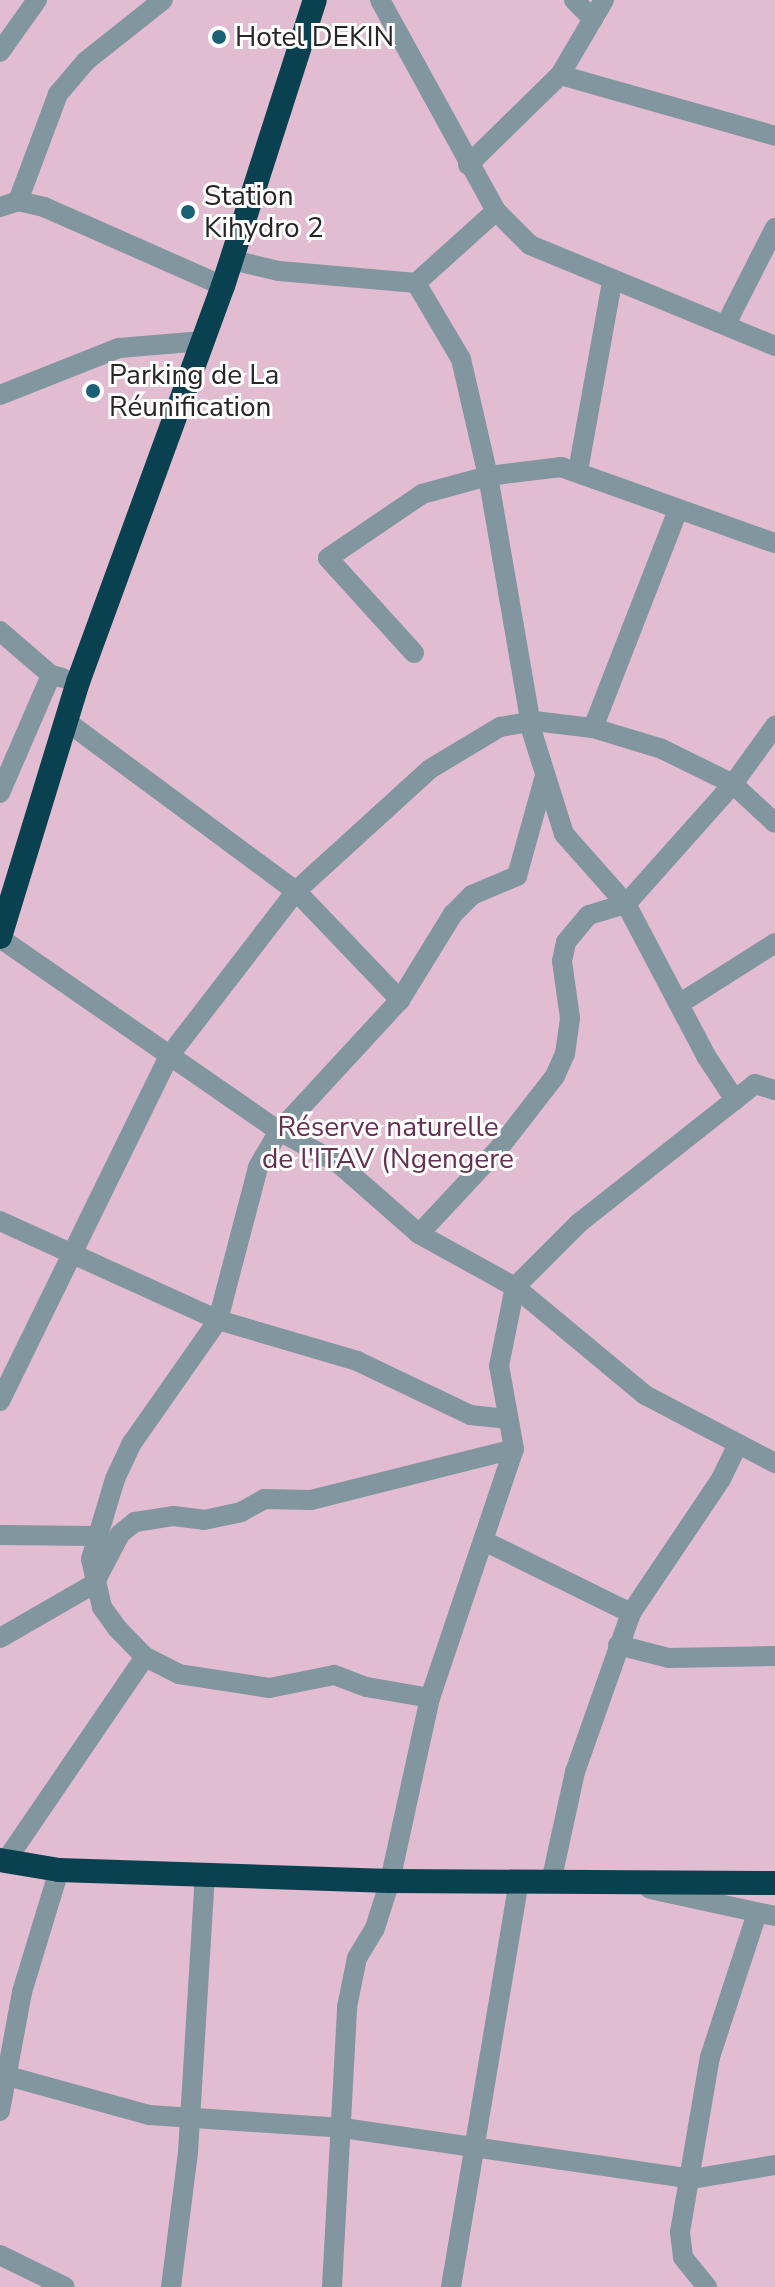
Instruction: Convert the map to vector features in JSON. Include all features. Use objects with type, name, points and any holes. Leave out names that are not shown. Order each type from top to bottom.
[{"type":"highway","points":[[0,937],[78,682],[223,286],[315,0]]},
{"type":"highway","points":[[3,1861],[59,1870],[390,1881],[775,1883]]},
{"type":"street","points":[[0,52],[37,0]]},
{"type":"street","points":[[380,0],[496,211],[530,245],[612,282],[726,324],[775,346]]},
{"type":"street","points":[[574,0],[593,19]]},
{"type":"street","points":[[468,165],[560,75],[604,0]]},
{"type":"street","points":[[156,2],[86,61],[58,94],[9,204],[55,211],[223,286]]},
{"type":"street","points":[[560,75],[775,136]]},
{"type":"street","points":[[232,260],[279,271],[416,283],[496,211]]},
{"type":"street","points":[[726,324],[775,228]]},
{"type":"street","points":[[578,471],[612,282]]},
{"type":"street","points":[[416,283],[461,359],[488,476],[544,779],[570,847],[595,865],[626,904],[735,1100]]},
{"type":"street","points":[[0,395],[119,348],[203,341]]},
{"type":"street","points":[[414,653],[328,558],[422,494],[488,476],[561,467],[775,543]]},
{"type":"street","points":[[593,728],[678,510]]},
{"type":"street","points":[[0,631],[51,675],[78,682]]},
{"type":"street","points":[[0,793],[51,675]]},
{"type":"street","points":[[66,721],[296,891],[400,1000]]},
{"type":"street","points":[[0,1401],[169,1056],[296,891],[430,769],[500,727],[534,721],[593,728],[662,749],[733,784],[775,823]]},
{"type":"street","points":[[419,1234],[500,1147],[555,1076],[565,1054],[570,1018],[562,961],[566,942],[589,915],[626,904],[733,784],[775,726]]},
{"type":"street","points":[[430,1698],[366,1687],[334,1675],[269,1688],[219,1683],[179,1674],[145,1657],[102,1607],[94,1584],[91,1559],[132,1443],[218,1320],[258,1167],[279,1131],[400,1000],[453,914],[472,895],[517,876],[544,779]]},
{"type":"street","points":[[0,937],[279,1131],[338,1163],[419,1234],[515,1287],[645,1395],[775,1463]]},
{"type":"street","points":[[679,1004],[775,943]]},
{"type":"street","points":[[332,2287],[343,2128],[347,2007],[357,1958],[375,1928],[390,1881],[430,1698],[514,1449],[499,1366],[515,1287],[579,1223],[755,1084],[775,1090]]},
{"type":"street","points":[[0,1221],[74,1250],[218,1320],[357,1361],[470,1415],[507,1419]]},
{"type":"street","points":[[551,1882],[575,1772],[631,1613],[721,1479],[738,1444]]},
{"type":"street","points":[[0,1638],[94,1584],[120,1534],[150,1517],[204,1520],[241,1512],[264,1499],[311,1500],[514,1449]]},
{"type":"street","points":[[0,1535],[97,1536]]},
{"type":"street","points":[[484,1541],[631,1613]]},
{"type":"street","points":[[618,1645],[669,1658],[775,1656]]},
{"type":"street","points":[[3,1861],[145,1657]]},
{"type":"street","points":[[0,2111],[4,2076],[22,1992],[59,1870]]},
{"type":"street","points":[[171,2287],[189,2119],[205,1874]]},
{"type":"street","points":[[451,2287],[519,1881]]},
{"type":"street","points":[[617,1882],[766,1914],[710,2057],[692,2179],[680,2232],[683,2257],[707,2287]]},
{"type":"street","points":[[4,2076],[101,2106],[189,2119],[343,2128],[692,2179],[775,2165]]},
{"type":"street","points":[[0,2256],[65,2287]]},
{"type":"green space","name":"Réserve naturelle de l'ITAV (Ngengere","points":[[0,0],[775,0],[775,2287],[0,2287]]},
{"type":"place","name":"Hotel DEKIN","points":[[219,37]]},
{"type":"place","name":"Station Kihydro 2","points":[[188,212]]},
{"type":"place","name":"Parking de La Réunification","points":[[93,391]]}]
